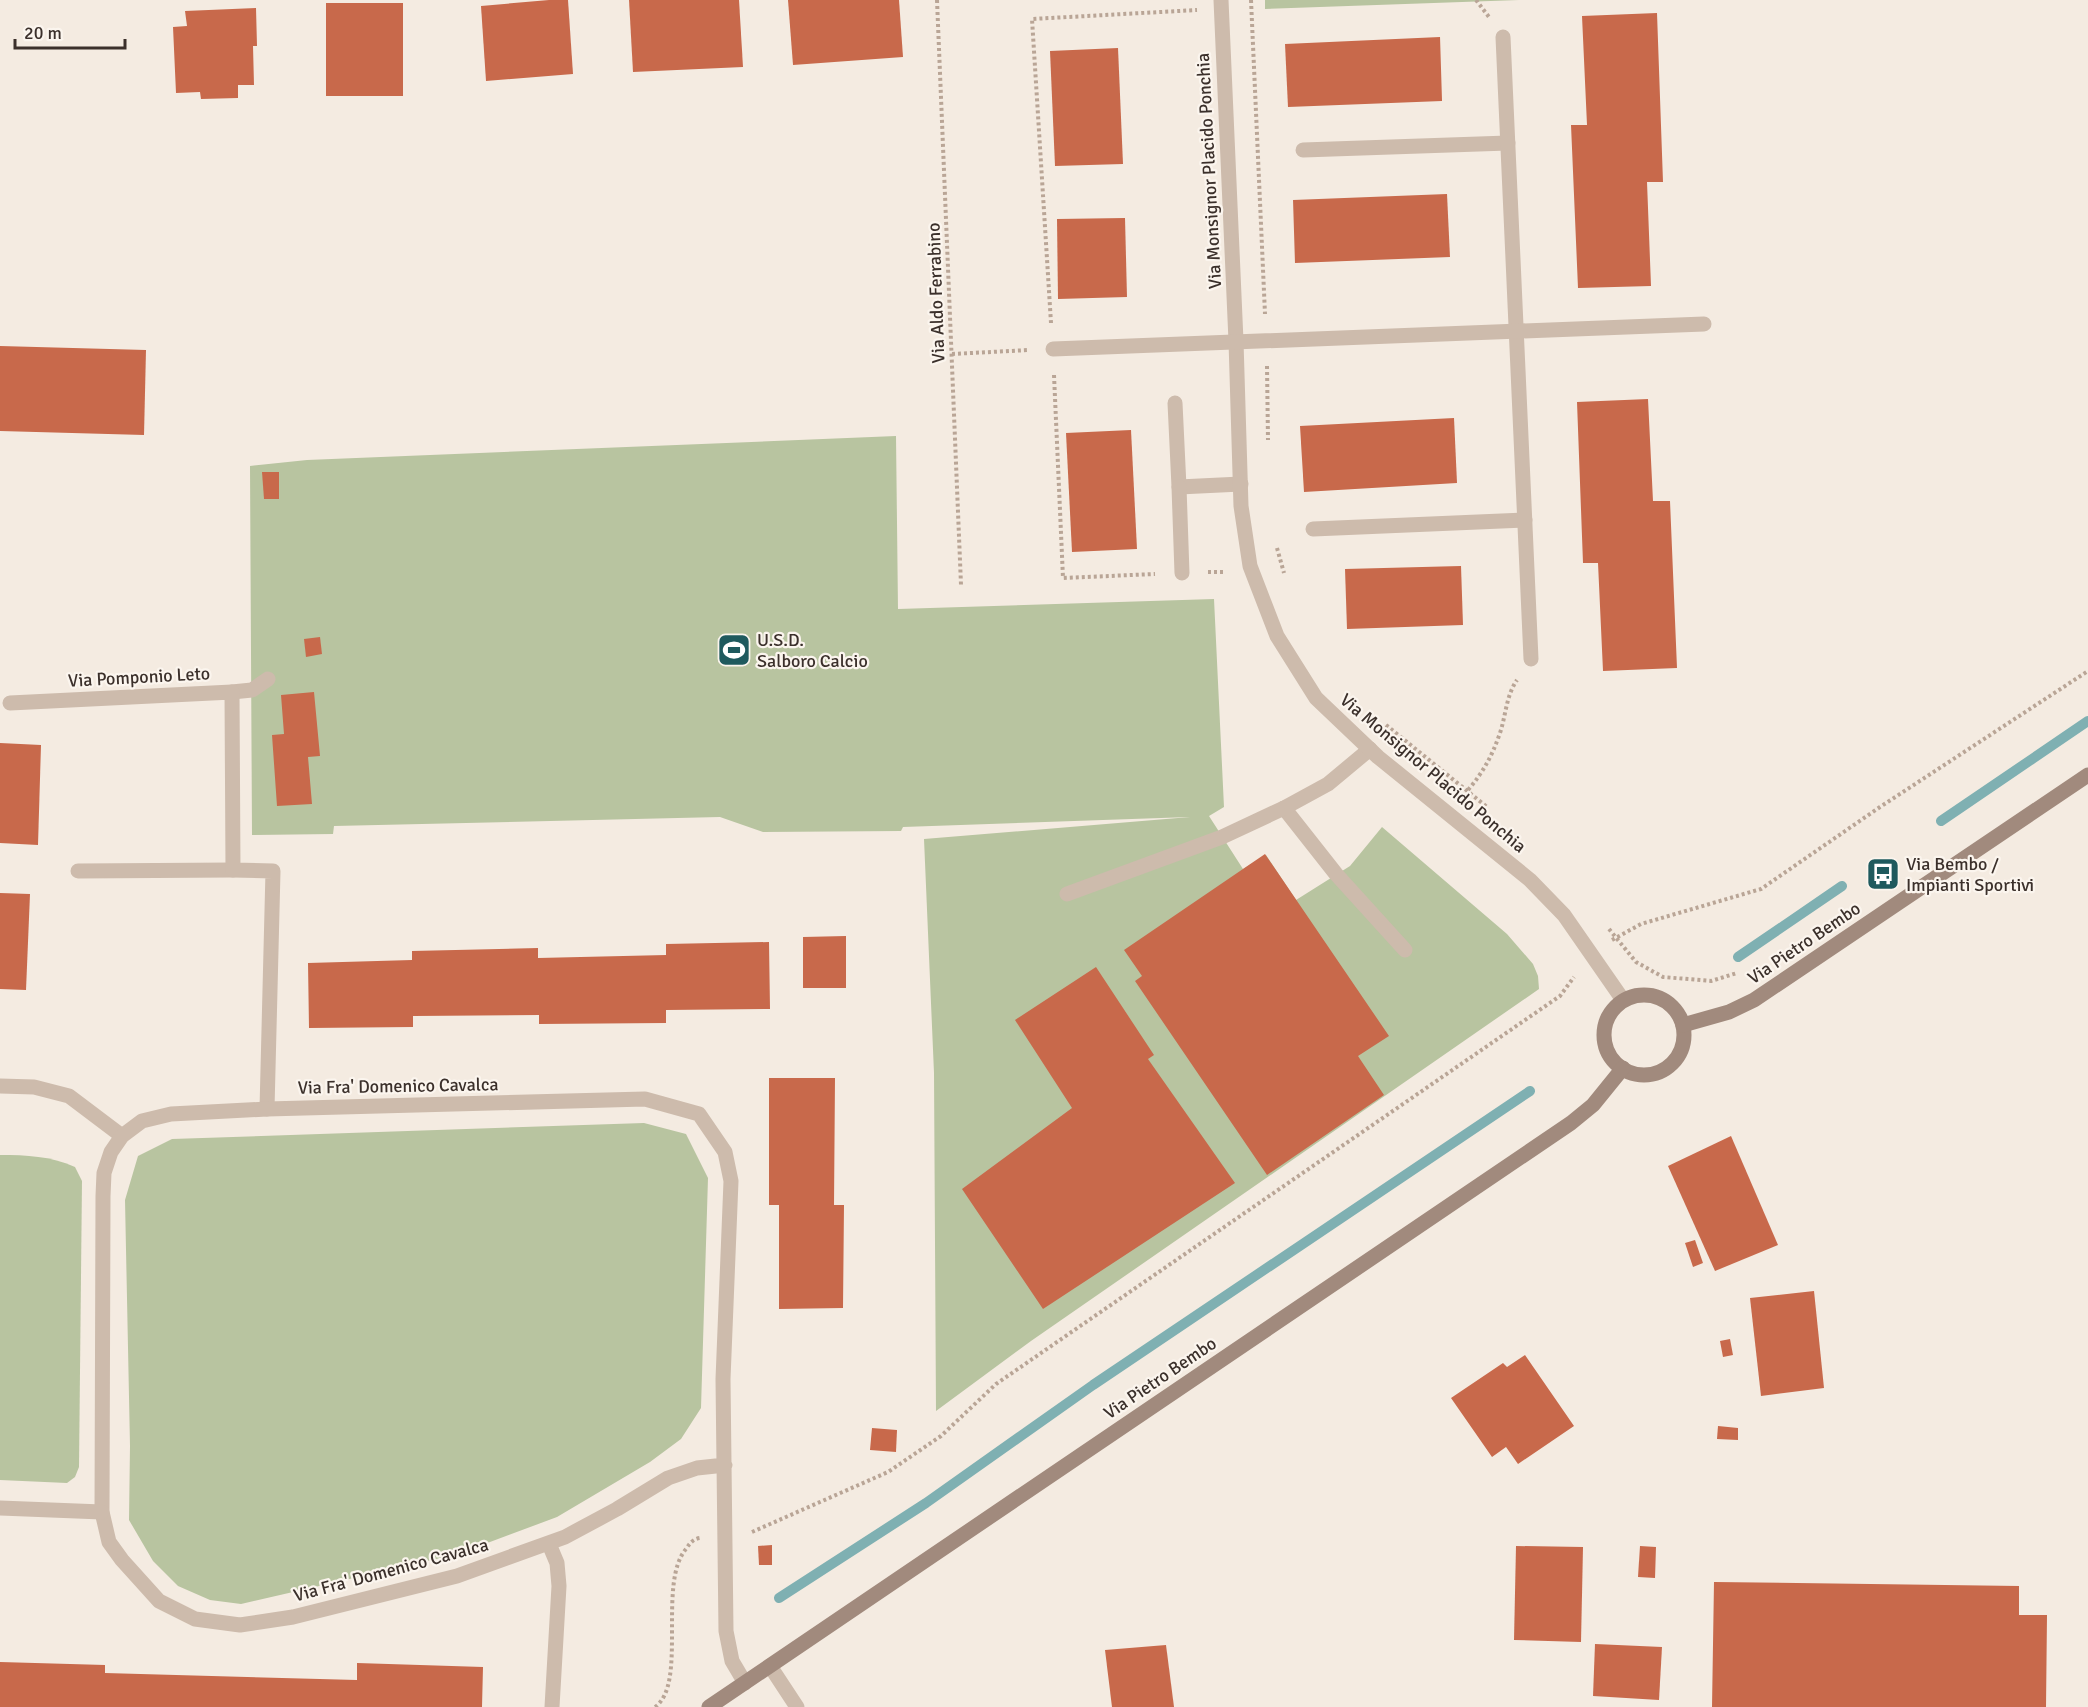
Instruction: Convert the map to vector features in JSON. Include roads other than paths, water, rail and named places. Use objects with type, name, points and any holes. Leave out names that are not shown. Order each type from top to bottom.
[{"type":"main road","name":"Via Pietro Bembo","points":[[1683,1024],[1729,1012],[1754,1000],[2088,776]]},
{"type":"main road","points":[[1647,995],[1670,1004],[1683,1024],[1684,1038],[1681,1051],[1662,1070],[1648,1074],[1635,1074],[1623,1068],[1613,1059],[1606,1047],[1604,1034],[1606,1021],[1613,1009],[1623,1000],[1635,996],[1647,995]]},
{"type":"main road","name":"Via Pietro Bembo","points":[[709,1707],[1571,1123],[1593,1104],[1623,1068]]},
{"type":"street","name":"Via Monsignor Placido Ponchia","points":[[1221,4],[1241,506],[1250,566],[1277,636],[1316,698],[1370,749],[1530,880],[1564,915],[1614,983],[1623,1000]]},
{"type":"street","points":[[1503,37],[1531,658]]},
{"type":"street","points":[[1303,150],[1508,143]]},
{"type":"street","points":[[1053,349],[1704,324]]},
{"type":"street","points":[[1175,403],[1182,573]]},
{"type":"street","points":[[1179,487],[1241,484]]},
{"type":"street","points":[[1313,529],[1524,520]]},
{"type":"street","name":"Via Pomponio Leto","points":[[10,703],[232,692],[252,690],[268,679]]},
{"type":"street","points":[[232,692],[233,870]]},
{"type":"street","points":[[1067,894],[1222,837],[1284,808],[1328,784],[1370,749]]},
{"type":"street","points":[[1284,808],[1336,874],[1405,950]]},
{"type":"street","points":[[78,871],[273,871],[267,1109]]},
{"type":"street","points":[[0,1086],[34,1087],[69,1096],[122,1136]]},
{"type":"street","name":"Via Fra' Domenico Cavalca","points":[[725,1465],[697,1468],[668,1478],[618,1509],[549,1544],[435,1582],[293,1617],[240,1625],[195,1619],[159,1601],[122,1560],[110,1542],[102,1512],[104,1173],[111,1152],[122,1136],[142,1121],[171,1114],[267,1109],[645,1100],[699,1114],[725,1152],[731,1181],[723,1379],[725,1465],[726,1631],[732,1661],[745,1683]]},
{"type":"street","points":[[0,1508],[102,1512]]},
{"type":"street","points":[[549,1544],[556,1563],[560,1586],[552,1707]]},
{"type":"street","points":[[770,1666],[797,1707]]},
{"type":"waterway","points":[[1941,821],[2088,721]]},
{"type":"waterway","points":[[1738,957],[1842,886]]},
{"type":"waterway","points":[[779,1598],[926,1503],[1093,1385],[1530,1091]]},
{"type":"place","name":"U.S.D. Salboro Calcio","points":[[734,650]]},
{"type":"place","name":"Via Bembo / Impianti Sportivi","points":[[1883,874]]}]
